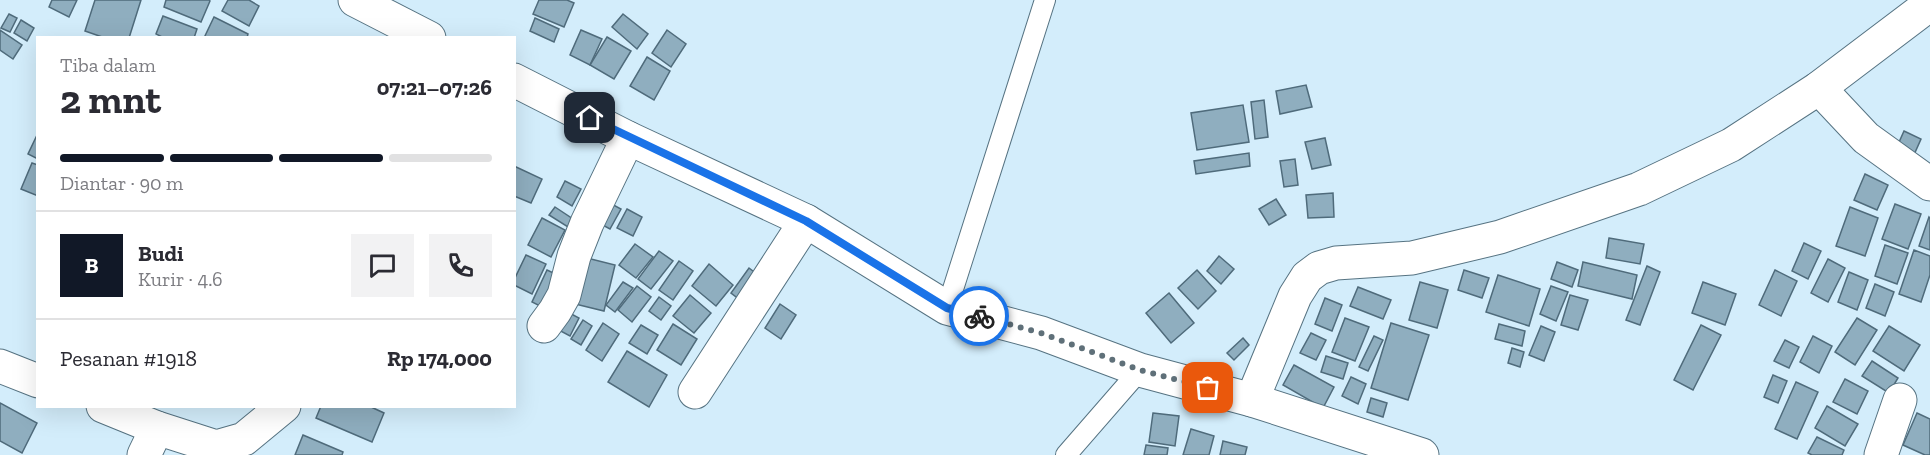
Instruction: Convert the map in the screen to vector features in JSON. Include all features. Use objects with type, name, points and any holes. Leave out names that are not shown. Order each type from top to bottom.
[{"type":"street","points":[[355,0],[425,36]]},
{"type":"street","points":[[1252,400],[1295,296],[1306,277],[1319,268],[1336,263],[1412,258],[1500,237],[1639,189],[1731,145],[1819,88],[1930,4]]},
{"type":"street","points":[[516,82],[628,138],[806,221],[947,308],[1041,333],[1140,370],[1252,400],[1422,455]]},
{"type":"street","points":[[1819,88],[1866,138],[1930,184]]},
{"type":"street","points":[[544,326],[564,295],[578,245],[628,138]]},
{"type":"street","points":[[695,392],[806,221]]},
{"type":"street","points":[[0,366],[36,380]]},
{"type":"street","points":[[1881,455],[1900,400]]},
{"type":"street","points":[[106,408],[151,441],[216,447],[244,439],[282,408]]},
{"type":"lane","points":[[947,308],[1045,0]]},
{"type":"lane","points":[[1066,455],[1140,370]]},
{"type":"building","points":[[52,0],[77,0],[69,17],[49,7]]},
{"type":"building","points":[[95,0],[141,0],[130,36],[99,36],[85,31]]},
{"type":"building","points":[[166,0],[210,1],[201,22],[164,7]]},
{"type":"building","points":[[228,0],[249,0],[259,6],[249,26],[222,11]]},
{"type":"building","points":[[539,0],[567,0],[574,3],[564,27],[533,14]]},
{"type":"building","points":[[9,14],[17,18],[10,32],[1,28]]},
{"type":"building","points":[[623,14],[648,34],[637,49],[612,27]]},
{"type":"building","points":[[163,16],[197,29],[195,36],[156,34]]},
{"type":"building","points":[[214,17],[248,34],[248,36],[205,36]]},
{"type":"building","points":[[535,18],[559,29],[554,42],[530,31]]},
{"type":"building","points":[[21,20],[34,28],[27,41],[14,33]]},
{"type":"building","points":[[0,30],[22,45],[13,59],[0,50]]},
{"type":"building","points":[[581,30],[602,39],[590,65],[570,55]]},
{"type":"building","points":[[667,30],[686,44],[671,67],[652,53]]},
{"type":"building","points":[[607,37],[631,51],[614,79],[590,65]]},
{"type":"building","points":[[647,57],[670,71],[654,100],[630,86]]},
{"type":"building","points":[[1306,85],[1312,107],[1280,114],[1276,91]]},
{"type":"building","points":[[1264,100],[1268,137],[1255,139],[1251,102]]},
{"type":"building","points":[[1243,105],[1249,142],[1197,150],[1191,113]]},
{"type":"building","points":[[1904,131],[1921,139],[1913,157],[1896,149]]},
{"type":"building","points":[[36,137],[36,158],[28,154]]},
{"type":"building","points":[[1325,138],[1331,165],[1312,169],[1305,142]]},
{"type":"building","points":[[1249,153],[1250,166],[1196,174],[1194,161]]},
{"type":"building","points":[[1295,159],[1298,185],[1284,187],[1280,161]]},
{"type":"building","points":[[32,163],[36,164],[36,195],[21,189]]},
{"type":"building","points":[[516,167],[542,179],[531,203],[516,197]]},
{"type":"building","points":[[1865,174],[1888,185],[1877,210],[1854,200]]},
{"type":"building","points":[[565,181],[581,189],[572,206],[557,197]]},
{"type":"building","points":[[1333,193],[1334,217],[1308,218],[1306,195]]},
{"type":"building","points":[[1276,199],[1286,215],[1269,225],[1259,209]]},
{"type":"building","points":[[606,201],[621,209],[610,229],[595,221]]},
{"type":"building","points":[[1895,204],[1921,214],[1908,249],[1882,239]]},
{"type":"building","points":[[555,207],[573,219],[568,227],[549,215]]},
{"type":"building","points":[[1850,207],[1878,218],[1865,256],[1836,246]]},
{"type":"building","points":[[627,209],[642,217],[633,236],[617,228]]},
{"type":"building","points":[[542,218],[565,230],[551,257],[528,245]]},
{"type":"building","points":[[1930,218],[1930,250],[1919,246]]},
{"type":"building","points":[[1609,238],[1644,244],[1640,264],[1606,258]]},
{"type":"building","points":[[1804,243],[1821,251],[1808,279],[1792,271]]},
{"type":"building","points":[[635,244],[653,257],[636,278],[619,265]]},
{"type":"building","points":[[1885,245],[1908,253],[1897,284],[1875,276]]},
{"type":"building","points":[[1914,250],[1930,256],[1930,275],[1921,302],[1899,294]]},
{"type":"building","points":[[659,251],[673,261],[651,289],[638,279]]},
{"type":"building","points":[[526,255],[546,264],[532,294],[516,286],[516,276]]},
{"type":"building","points":[[579,256],[615,265],[604,311],[567,302]]},
{"type":"building","points":[[1219,256],[1234,269],[1221,284],[1207,271]]},
{"type":"building","points":[[1828,259],[1845,268],[1828,302],[1811,293]]},
{"type":"building","points":[[679,261],[693,271],[673,300],[659,290]]},
{"type":"building","points":[[1557,262],[1578,270],[1572,287],[1551,279]]},
{"type":"building","points":[[1583,262],[1637,275],[1632,299],[1578,286]]},
{"type":"building","points":[[709,264],[733,285],[716,306],[692,286]]},
{"type":"building","points":[[1647,266],[1660,272],[1640,325],[1626,320]]},
{"type":"building","points":[[749,268],[762,278],[744,303],[731,293]]},
{"type":"building","points":[[547,270],[562,277],[546,309],[532,302]]},
{"type":"building","points":[[1197,270],[1216,291],[1198,309],[1178,288]]},
{"type":"building","points":[[1464,270],[1489,278],[1482,298],[1458,290]]},
{"type":"building","points":[[1775,270],[1797,281],[1781,316],[1759,305]]},
{"type":"building","points":[[1849,272],[1868,280],[1857,310],[1838,302]]},
{"type":"building","points":[[1498,275],[1540,289],[1529,326],[1486,312]]},
{"type":"building","points":[[623,282],[633,288],[615,312],[606,305]]},
{"type":"building","points":[[1420,282],[1448,290],[1437,328],[1409,320]]},
{"type":"building","points":[[1703,282],[1736,294],[1725,325],[1692,313]]},
{"type":"building","points":[[1875,284],[1894,292],[1885,316],[1866,308]]},
{"type":"building","points":[[637,286],[651,297],[632,322],[618,310]]},
{"type":"building","points":[[1551,286],[1568,292],[1556,321],[1540,314]]},
{"type":"building","points":[[1358,287],[1391,300],[1383,319],[1350,306]]},
{"type":"building","points":[[1169,293],[1194,323],[1171,343],[1146,313]]},
{"type":"building","points":[[690,295],[711,313],[694,333],[673,316]]},
{"type":"building","points":[[1570,295],[1588,300],[1578,330],[1561,325]]},
{"type":"building","points":[[659,297],[671,306],[661,320],[649,311]]},
{"type":"building","points":[[1325,298],[1342,305],[1332,331],[1315,324]]},
{"type":"building","points":[[780,304],[796,315],[781,339],[765,328]]},
{"type":"building","points":[[562,309],[579,318],[570,336],[553,327]]},
{"type":"building","points":[[1345,318],[1369,327],[1355,361],[1332,352]]},
{"type":"building","points":[[1857,318],[1877,330],[1855,365],[1835,352]]},
{"type":"building","points":[[583,320],[592,326],[581,345],[571,339]]},
{"type":"building","points":[[603,323],[619,334],[602,361],[586,350]]},
{"type":"building","points":[[1391,323],[1429,335],[1408,400],[1371,388]]},
{"type":"building","points":[[673,324],[697,339],[681,365],[657,350]]},
{"type":"building","points":[[1499,324],[1525,331],[1522,346],[1495,339]]},
{"type":"building","points":[[641,325],[658,335],[647,354],[629,343]]},
{"type":"building","points":[[1701,325],[1721,335],[1693,390],[1674,380]]},
{"type":"building","points":[[1541,326],[1555,332],[1544,361],[1529,355]]},
{"type":"building","points":[[1889,326],[1920,345],[1904,371],[1873,351]]},
{"type":"building","points":[[1311,333],[1326,340],[1316,360],[1300,353]]},
{"type":"building","points":[[1374,336],[1383,340],[1368,371],[1359,367]]},
{"type":"building","points":[[1813,336],[1832,346],[1819,373],[1800,362]]},
{"type":"building","points":[[1243,338],[1249,345],[1234,360],[1227,353]]},
{"type":"building","points":[[1785,340],[1799,347],[1789,368],[1774,361]]},
{"type":"building","points":[[1512,348],[1524,352],[1520,367],[1508,363]]},
{"type":"building","points":[[627,351],[667,375],[649,407],[608,382]]},
{"type":"building","points":[[1326,356],[1348,363],[1343,379],[1321,372]]},
{"type":"building","points":[[1872,361],[1898,378],[1889,393],[1862,376]]},
{"type":"building","points":[[1294,365],[1334,387],[1323,408],[1283,385]]},
{"type":"building","points":[[1773,375],[1787,381],[1778,403],[1764,397]]},
{"type":"building","points":[[1351,377],[1366,384],[1358,404],[1342,396]]},
{"type":"building","points":[[1845,379],[1868,391],[1857,414],[1833,402]]},
{"type":"building","points":[[1796,382],[1818,392],[1797,439],[1775,429]]},
{"type":"building","points":[[1371,398],[1387,403],[1383,417],[1367,412]]},
{"type":"building","points":[[0,403],[37,423],[22,453],[0,441]]},
{"type":"building","points":[[1827,406],[1858,424],[1845,446],[1815,428]]},
{"type":"building","points":[[320,408],[373,408],[384,413],[372,442],[316,418]]},
{"type":"building","points":[[1153,413],[1179,416],[1175,446],[1149,442]]},
{"type":"building","points":[[1917,413],[1930,419],[1930,455],[1903,445]]},
{"type":"building","points":[[1191,429],[1214,436],[1209,455],[1183,455]]},
{"type":"building","points":[[303,435],[343,452],[342,455],[295,455]]},
{"type":"building","points":[[1817,437],[1844,450],[1842,455],[1808,453]]},
{"type":"building","points":[[1223,441],[1247,447],[1245,455],[1220,455]]},
{"type":"building","points":[[1146,445],[1168,448],[1167,455],[1144,455]]},
{"type":"way so far","points":[[979,316],[1041,333],[1140,370],[1208,388]]},
{"type":"route","points":[[590,118],[806,221],[947,308],[979,316]]}]
